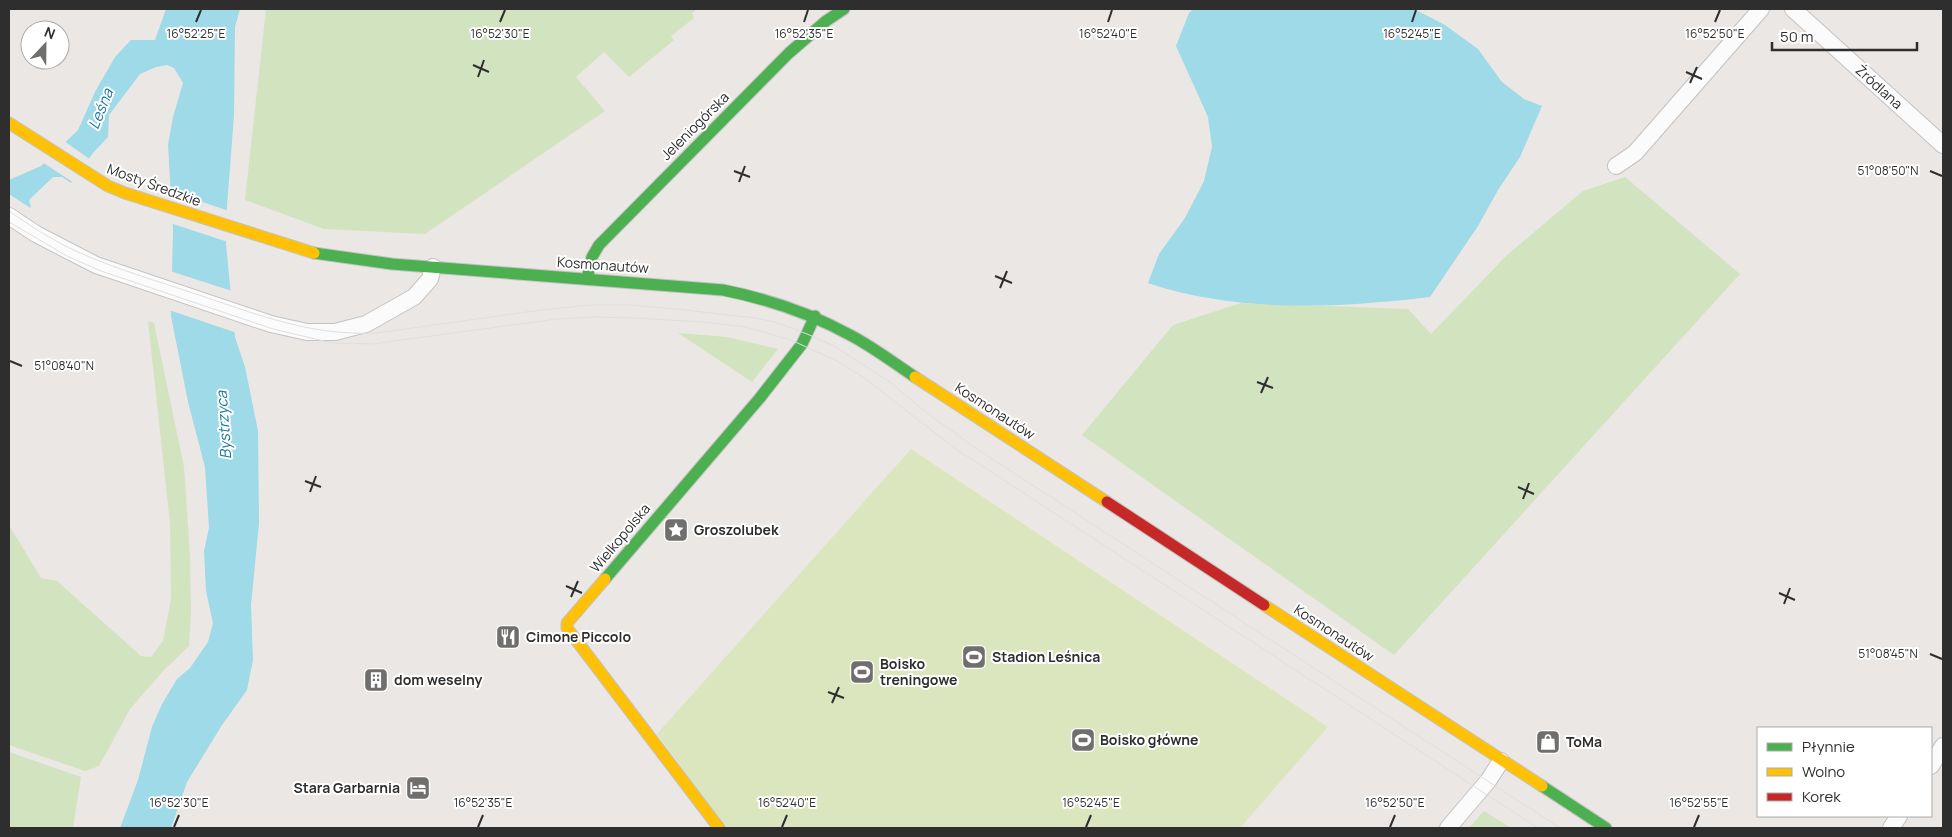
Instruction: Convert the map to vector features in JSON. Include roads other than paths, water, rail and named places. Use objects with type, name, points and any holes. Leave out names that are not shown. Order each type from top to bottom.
[{"type":"main road","name":"Jeleniogórska","points":[[588,279],[592,257],[599,245],[789,52],[826,21],[844,9]]},
{"type":"main road","name":"Mosty Średzkie","points":[[9,123],[91,176],[125,193],[285,245]]},
{"type":"main road","name":"Kosmonautów","points":[[285,245],[313,253],[355,260],[723,290],[758,296],[815,316],[852,336],[1606,828]]},
{"type":"main road","name":"Wielkopolska","points":[[719,828],[567,628],[567,623],[759,399],[802,344],[815,316]]},
{"type":"street","points":[[1616,166],[1635,153],[1761,9]]},
{"type":"street","name":"Źródlana","points":[[1793,9],[1943,145]]},
{"type":"street","points":[[9,216],[36,234],[73,254],[122,274],[290,329],[307,332],[335,332],[366,324],[414,297],[430,279],[433,267]]},
{"type":"street","points":[[1932,764],[1943,746]]},
{"type":"street","points":[[1448,828],[1488,781],[1501,761]]},
{"type":"street","points":[[1891,828],[1898,817]]},
{"type":"water","points":[[166,9],[240,9],[235,27],[234,115],[226,244],[235,337],[245,367],[258,431],[259,523],[251,605],[253,660],[247,690],[222,725],[187,782],[171,828],[120,828],[138,780],[152,727],[162,704],[177,679],[190,668],[208,642],[213,623],[206,591],[204,551],[209,528],[205,467],[188,402],[171,316],[173,230],[168,145],[173,117],[183,83],[174,68],[167,65],[156,67],[140,74],[109,115],[108,137],[93,153],[71,183],[62,177],[53,177],[29,200],[31,207],[9,226],[9,180],[41,166],[78,130],[95,92],[115,57],[131,40],[155,40]]},
{"type":"water","points":[[1193,9],[1414,9],[1445,25],[1478,49],[1502,82],[1524,99],[1542,106],[1520,157],[1498,190],[1478,226],[1430,297],[1360,304],[1252,304],[1182,293],[1148,283],[1159,254],[1185,218],[1204,181],[1212,147],[1208,117],[1176,46],[1189,13]]},
{"type":"tram line","points":[[9,211],[60,243],[107,264],[263,316],[307,328],[353,333],[377,333],[541,310],[590,305],[630,305],[755,318],[775,322],[807,334],[834,346],[890,382],[927,413],[977,449],[1560,828]]},
{"type":"tram line","points":[[9,222],[67,256],[101,271],[273,329],[332,343],[372,344],[557,319],[593,317],[703,322],[746,327],[791,340],[837,361],[863,377],[956,449],[1538,828]]},
{"type":"place","name":"Groszolubek","points":[[676,530]]},
{"type":"place","name":"Cimone Piccolo","points":[[508,637]]},
{"type":"place","name":"Stadion Leśnica","points":[[974,657]]},
{"type":"place","name":"Boisko treningowe","points":[[862,672]]},
{"type":"place","name":"dom weselny","points":[[376,680]]},
{"type":"place","name":"Boisko główne","points":[[1083,740]]},
{"type":"place","name":"ToMa","points":[[1548,742]]},
{"type":"place","name":"Stara Garbarnia","points":[[418,788]]},
{"type":"water label","name":"Leśna","points":[[101,109]]},
{"type":"water label","name":"Bystrzyca","points":[[224,425]]}]
